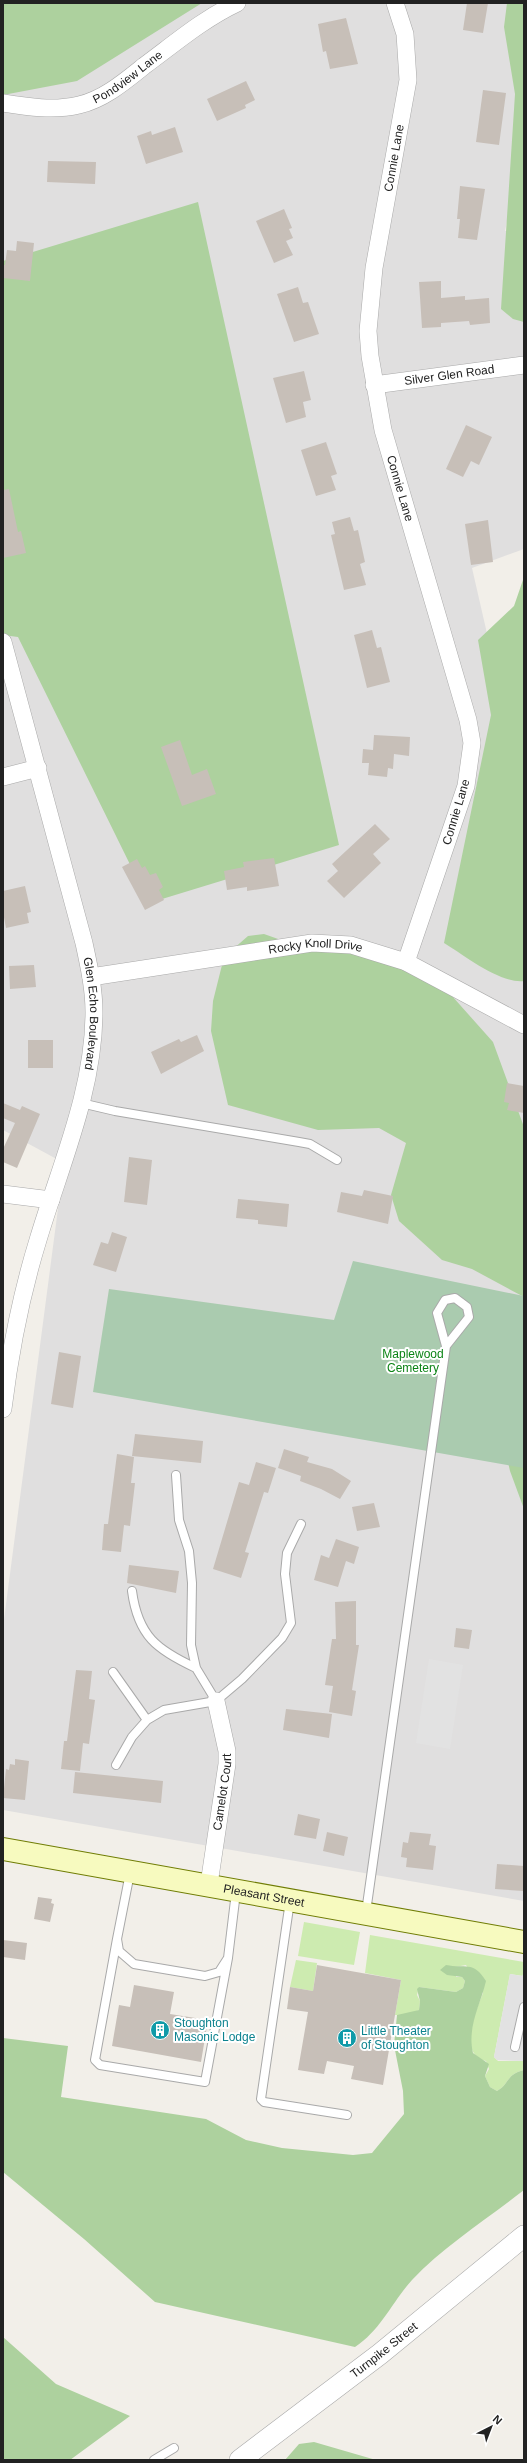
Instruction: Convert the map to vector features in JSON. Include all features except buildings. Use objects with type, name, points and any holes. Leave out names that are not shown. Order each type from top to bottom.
[{"type":"main road","name":"Pleasant Street","points":[[3,1848],[237,1889],[366,1915],[524,1942]]},
{"type":"street","name":"Pondview Lane","points":[[3,103],[31,107],[60,107],[94,100],[126,81],[203,22],[237,3]]},
{"type":"street","name":"Connie Lane","points":[[395,3],[405,34],[408,80],[382,224],[371,297],[368,331],[374,385],[383,430],[468,720],[472,744],[466,786],[406,962]]},
{"type":"street","name":"Silver Glen Road","points":[[374,385],[524,365]]},
{"type":"street","name":"Glen Echo Boulevard","points":[[3,642],[84,943],[91,977],[94,1012],[91,1046],[80,1103],[20,1308],[3,1409]]},
{"type":"street","points":[[3,778],[38,768]]},
{"type":"street","name":"Rocky Knoll Drive","points":[[91,977],[312,943],[351,945],[406,962],[524,1025]]},
{"type":"street","points":[[3,1194],[51,1200]]},
{"type":"street","name":"Camelot Court","points":[[209,1884],[228,1764],[227,1751],[216,1701]]},
{"type":"street","name":"Turnpike Street","points":[[240,2460],[380,2354],[524,2236]]},
{"type":"lane","points":[[80,1103],[115,1111],[310,1144],[337,1160]]},
{"type":"lane","points":[[366,1915],[446,1346],[437,1313],[438,1308],[445,1300],[455,1298],[467,1307],[469,1317],[446,1346]]},
{"type":"lane","points":[[176,1475],[178,1520],[189,1551],[192,1583],[191,1645],[196,1668],[216,1701]]},
{"type":"lane","points":[[116,1765],[132,1737],[147,1720],[164,1710],[216,1701],[265,1657],[282,1638],[291,1623],[285,1574],[287,1553],[301,1524]]},
{"type":"lane","points":[[132,1591],[134,1610],[149,1638],[159,1649],[196,1668]]},
{"type":"lane","points":[[113,1672],[147,1720]]},
{"type":"lane","points":[[131,1870],[95,2060],[100,2065],[205,2082],[228,1958],[237,1889]]},
{"type":"lane","points":[[290,1900],[261,2099],[264,2102],[347,2115]]},
{"type":"lane","points":[[117,1939],[119,1951],[128,1961],[162,1969],[212,1976],[219,1972],[228,1958]]},
{"type":"lane","points":[[515,2047],[524,2007]]},
{"type":"lane","points":[[154,2460],[174,2448]]},
{"type":"shaded area","points":[[3,3],[524,3],[524,141],[505,231],[524,228],[524,549],[472,568],[513,747],[524,920],[524,1901],[3,1810],[3,1627],[64,1163],[3,1130]]},
{"type":"shaded area","points":[[429,1659],[463,1665],[450,1749],[416,1743]]},
{"type":"shaded area","points":[[524,1972],[524,2061],[497,2060],[494,2057],[510,1974],[522,1976]]},
{"type":"green space","points":[[3,3],[202,3],[77,81],[3,95]]},
{"type":"green space","points":[[507,3],[524,3],[524,322],[513,319],[501,309],[515,94],[504,27]]},
{"type":"green space","points":[[198,202],[339,845],[149,903],[18,637],[3,635],[3,261]]},
{"type":"green space","points":[[524,577],[524,981],[514,981],[482,968],[444,943],[491,715],[478,640],[514,606]]},
{"type":"green space","points":[[264,934],[281,940],[386,960],[436,978],[493,1042],[524,1127],[524,1297],[472,1269],[442,1260],[399,1221],[391,1195],[406,1143],[379,1128],[318,1130],[228,1105],[211,1031],[213,1001],[224,957],[248,936]]},
{"type":"green space","name":"Maplewood Cemetery","points":[[353,1261],[524,1296],[524,1468],[93,1392],[109,1289],[334,1320]]},
{"type":"green space","points":[[524,1373],[524,1509],[510,1471],[503,1440]]},
{"type":"green space","points":[[304,1922],[360,1932],[354,1965],[298,1956]]},
{"type":"green space","points":[[370,1935],[524,1962],[523,1976],[510,1974],[494,2057],[498,2061],[524,2061],[524,2070],[514,2074],[497,2091],[490,2087],[485,2076],[489,2069],[486,2061],[477,2057],[472,2050],[470,2041],[473,2020],[483,1993],[466,1965],[455,1967],[456,1977],[462,1977],[465,1981],[463,1988],[456,1992],[419,1987],[417,1995],[420,2001],[419,2010],[407,2015],[395,2015],[401,1980],[365,1973]]},
{"type":"green space","points":[[296,1960],[317,1963],[313,1991],[290,1987]]},
{"type":"green space","points":[[446,1965],[473,1968],[481,1974],[486,1981],[473,2025],[472,2043],[473,2053],[489,2064],[485,2076],[490,2087],[497,2091],[514,2074],[524,2070],[524,2190],[452,2244],[424,2268],[405,2288],[379,2324],[355,2347],[155,2302],[84,2239],[3,2172],[3,2038],[68,2046],[61,2097],[206,2119],[246,2140],[282,2148],[353,2155],[372,2153],[404,2114],[403,2091],[394,2045],[397,2015],[419,2010],[420,2001],[417,1989],[419,1987],[456,1992],[463,1988],[465,1981],[462,1977],[447,1975],[440,1970]]},
{"type":"green space","points":[[3,2337],[56,2384],[130,2416],[70,2460],[3,2460]]},
{"type":"green space","points":[[314,2442],[376,2460],[285,2460],[299,2444]]},
{"type":"place","name":"Stoughton Masonic Lodge","points":[[160,2030]]},
{"type":"place","name":"Little Theater of Stoughton","points":[[347,2038]]}]
